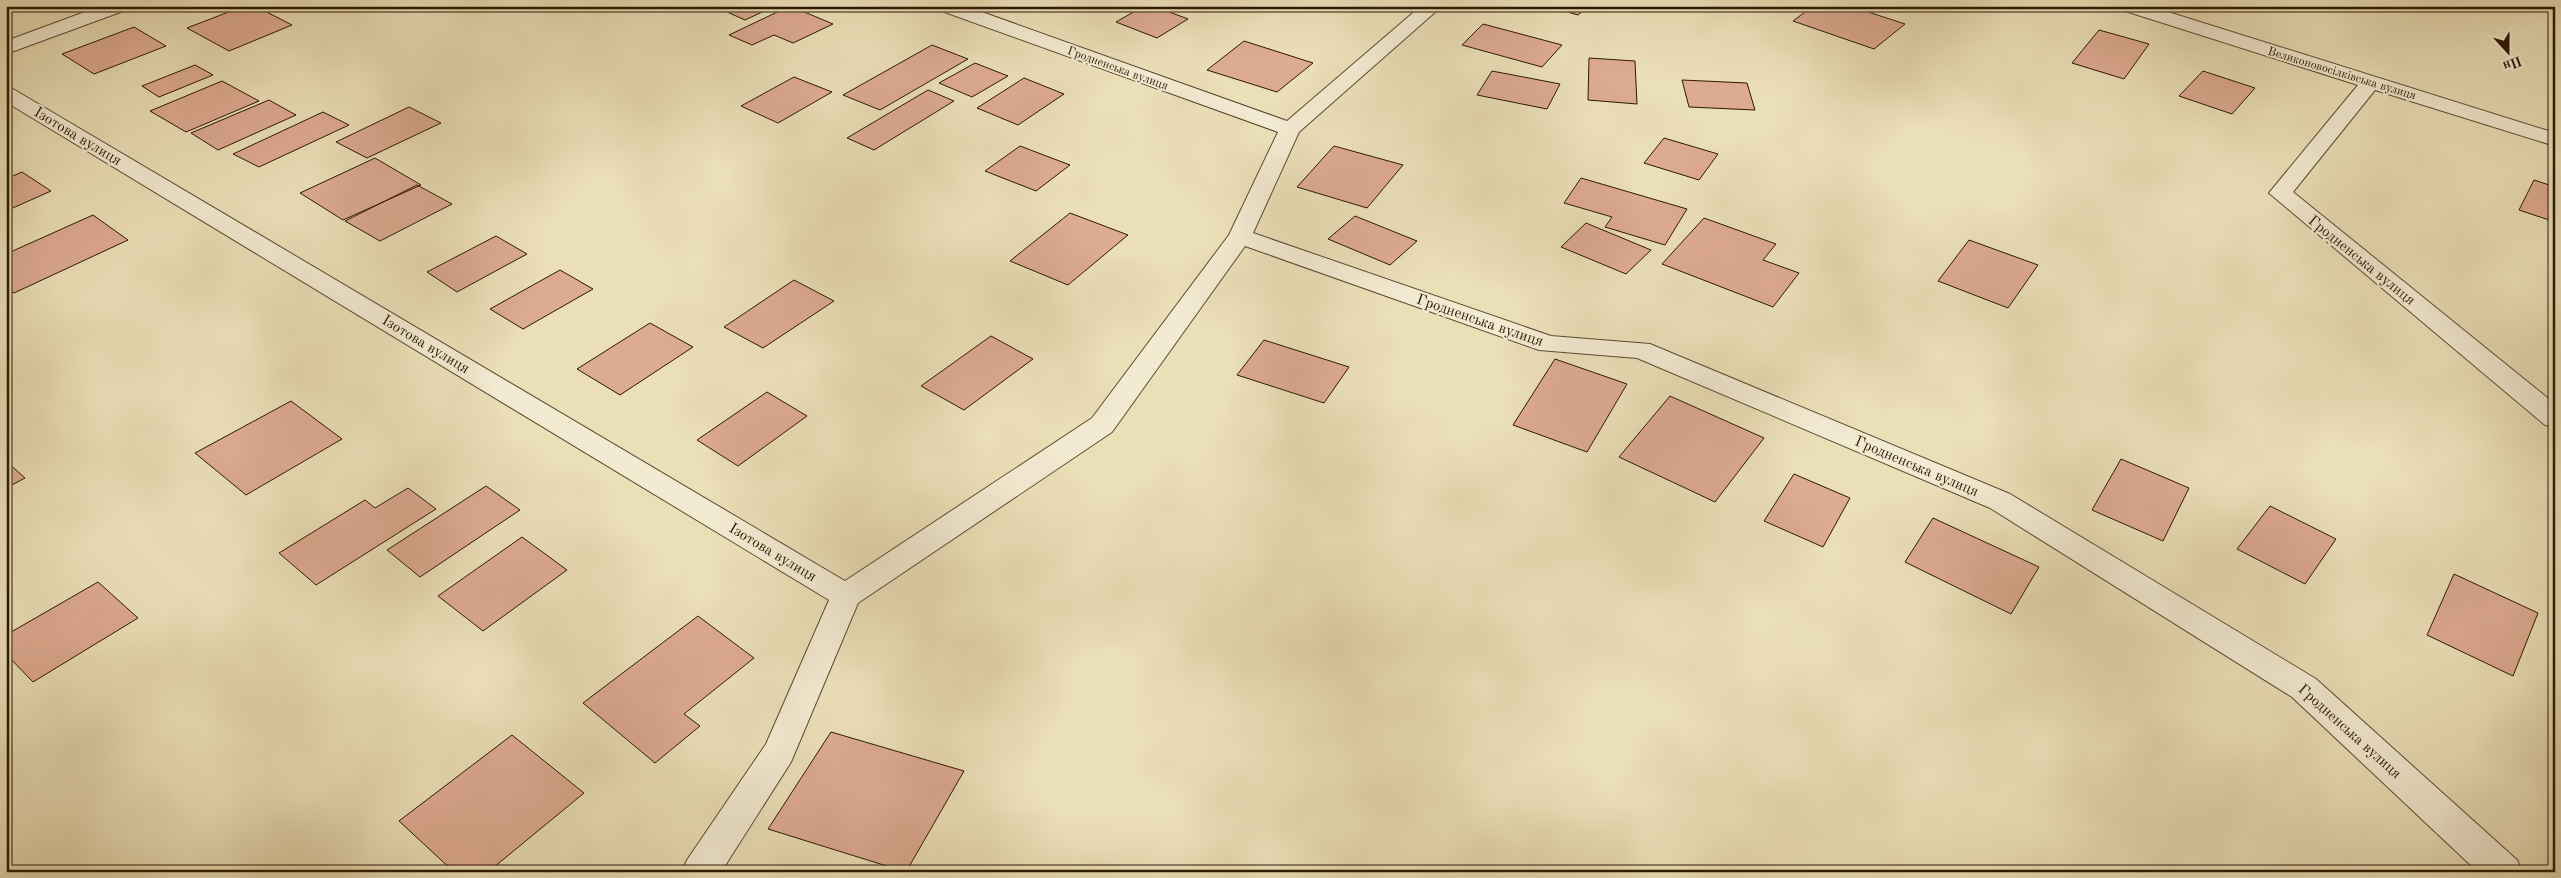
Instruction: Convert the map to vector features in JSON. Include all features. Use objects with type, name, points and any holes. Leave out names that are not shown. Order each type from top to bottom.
[{"type":"street","points":[[6,48],[119,6]]},
{"type":"street","name":"Гродненська вулиця","points":[[946,6],[1290,129]]},
{"type":"street","points":[[700,872],[779,752],[846,596],[1102,425],[1240,236],[1290,129],[1433,6]]},
{"type":"street","name":"Великоновосілківська вулиця","points":[[2129,6],[2555,140]]},
{"type":"street","name":"Гродненська вулиця","points":[[2371,82],[2280,193],[2555,418]]},
{"type":"street","name":"Ізотова вулиця","points":[[6,93],[846,596]]},
{"type":"street","name":"Гродненська вулиця","points":[[1240,236],[1548,344],[1641,350],[2000,501],[2304,688],[2504,872]]},
{"type":"building","points":[[6,6],[28,6],[6,14]]},
{"type":"building","points":[[244,6],[255,6],[292,25],[229,51],[187,28]]},
{"type":"building","points":[[775,6],[745,20],[716,7]]},
{"type":"building","points":[[790,6],[833,24],[793,43],[774,35],[752,45],[729,35]]},
{"type":"building","points":[[1144,6],[1153,6],[1188,19],[1157,38],[1116,22]]},
{"type":"building","points":[[1547,6],[1588,6],[1578,15]]},
{"type":"building","points":[[1813,6],[1858,6],[1856,8],[1905,24],[1874,49],[1793,21]]},
{"type":"building","points":[[1483,24],[1562,45],[1542,67],[1462,45]]},
{"type":"building","points":[[134,27],[166,46],[94,74],[62,54]]},
{"type":"building","points":[[2099,30],[2149,44],[2124,79],[2072,63]]},
{"type":"building","points":[[1244,41],[1313,63],[1277,92],[1207,70]]},
{"type":"building","points":[[932,45],[968,59],[880,110],[843,95]]},
{"type":"building","points":[[1589,58],[1635,61],[1637,104],[1588,100]]},
{"type":"building","points":[[975,63],[1008,76],[972,97],[939,83]]},
{"type":"building","points":[[195,65],[213,75],[159,97],[142,86]]},
{"type":"building","points":[[1492,71],[1560,84],[1547,109],[1477,95]]},
{"type":"building","points":[[2203,71],[2255,88],[2232,114],[2179,96]]},
{"type":"building","points":[[794,77],[832,92],[778,123],[741,106]]},
{"type":"building","points":[[1024,78],[1064,94],[1018,125],[977,108]]},
{"type":"building","points":[[1682,80],[1747,83],[1755,110],[1689,107]]},
{"type":"building","points":[[222,81],[259,101],[186,132],[150,111]]},
{"type":"building","points":[[928,90],[954,101],[874,150],[847,138]]},
{"type":"building","points":[[269,100],[296,115],[218,150],[191,133]]},
{"type":"building","points":[[409,107],[441,123],[367,158],[336,142]]},
{"type":"building","points":[[323,112],[349,125],[259,167],[233,154]]},
{"type":"building","points":[[1664,138],[1718,154],[1699,180],[1644,163]]},
{"type":"building","points":[[1020,146],[1070,165],[1036,191],[985,171]]},
{"type":"building","points":[[1334,146],[1403,165],[1367,208],[1297,187]]},
{"type":"building","points":[[375,158],[421,185],[343,220],[300,193]]},
{"type":"building","points":[[22,172],[51,191],[6,211],[6,179]]},
{"type":"building","points":[[1581,178],[1687,209],[1665,245],[1605,227],[1612,217],[1564,203]]},
{"type":"building","points":[[2534,180],[2555,187],[2555,222],[2519,210]]},
{"type":"building","points":[[417,185],[452,204],[380,241],[345,221]]},
{"type":"building","points":[[1070,213],[1128,235],[1068,285],[1010,261]]},
{"type":"building","points":[[93,215],[128,240],[14,293],[6,287],[6,254]]},
{"type":"building","points":[[1355,216],[1417,241],[1390,265],[1328,239]]},
{"type":"building","points":[[1704,218],[1776,244],[1763,260],[1799,273],[1773,307],[1662,264]]},
{"type":"building","points":[[1586,223],[1651,250],[1626,274],[1561,247]]},
{"type":"building","points":[[496,236],[527,254],[457,292],[427,272]]},
{"type":"building","points":[[1969,240],[2038,265],[2008,308],[1938,281]]},
{"type":"building","points":[[560,270],[593,289],[523,329],[490,309]]},
{"type":"building","points":[[794,280],[834,301],[763,348],[724,327]]},
{"type":"building","points":[[650,323],[693,347],[620,395],[577,369]]},
{"type":"building","points":[[991,336],[1033,359],[964,410],[921,386]]},
{"type":"building","points":[[1264,340],[1349,367],[1324,403],[1237,375]]},
{"type":"building","points":[[1555,359],[1627,384],[1587,452],[1513,425]]},
{"type":"building","points":[[767,392],[807,416],[738,466],[697,440]]},
{"type":"building","points":[[1670,396],[1764,438],[1715,502],[1619,457]]},
{"type":"building","points":[[291,401],[342,439],[246,495],[195,453]]},
{"type":"building","points":[[2121,459],[2189,488],[2163,541],[2092,510]]},
{"type":"building","points":[[6,461],[25,478],[6,488]]},
{"type":"building","points":[[1794,474],[1850,498],[1823,547],[1764,521]]},
{"type":"building","points":[[486,486],[520,510],[420,577],[387,550]]},
{"type":"building","points":[[408,488],[436,509],[316,585],[279,553],[365,500],[375,508]]},
{"type":"building","points":[[2270,506],[2336,539],[2305,584],[2237,549]]},
{"type":"building","points":[[1933,518],[2039,567],[2011,614],[1905,562]]},
{"type":"building","points":[[522,537],[567,570],[483,631],[438,596]]},
{"type":"building","points":[[2454,574],[2538,613],[2513,676],[2427,635]]},
{"type":"building","points":[[98,582],[138,618],[33,682],[6,654],[6,635]]},
{"type":"building","points":[[698,616],[754,658],[684,714],[700,726],[655,763],[583,703]]},
{"type":"building","points":[[831,732],[964,771],[906,872],[768,829]]},
{"type":"building","points":[[512,735],[584,793],[488,872],[454,872],[399,821]]}]
